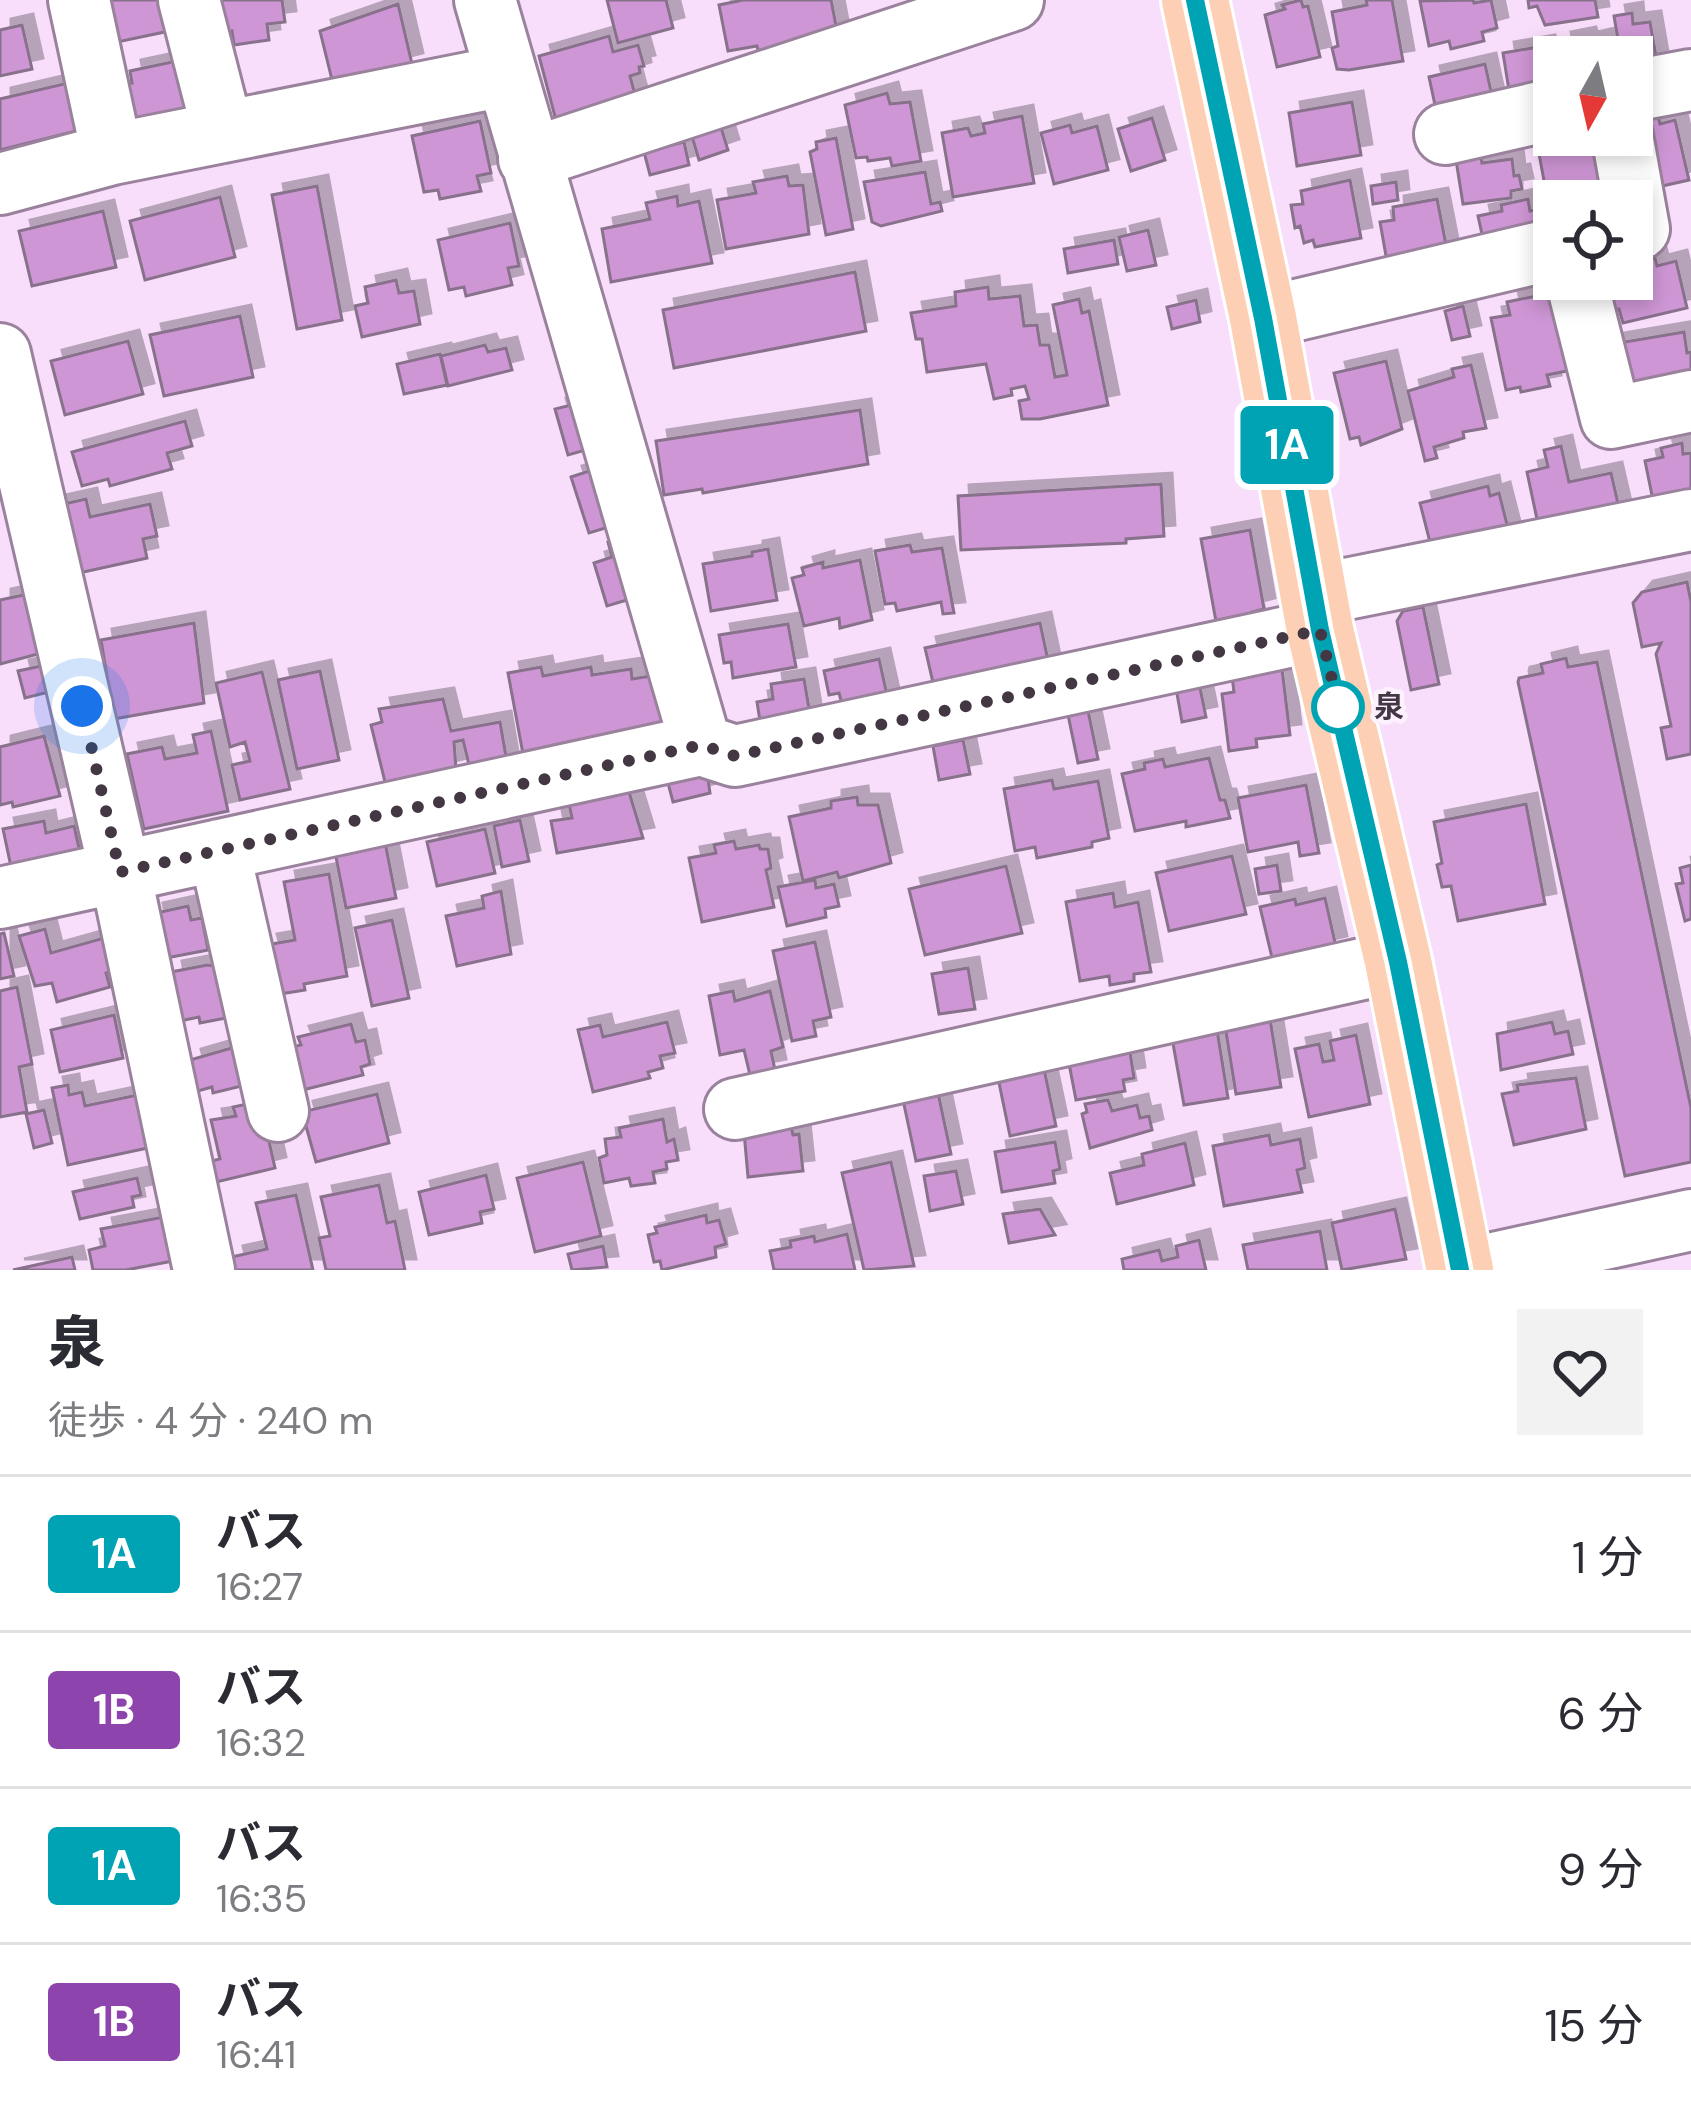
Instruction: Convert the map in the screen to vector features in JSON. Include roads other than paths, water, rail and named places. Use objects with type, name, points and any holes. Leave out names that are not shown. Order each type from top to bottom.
[{"type":"main road","points":[[1195,0],[1263,318],[1318,613],[1398,962],[1461,1270]]},
{"type":"street","points":[[79,0],[112,154]]},
{"type":"street","points":[[190,0],[223,132]]},
{"type":"street","points":[[485,0],[701,745]]},
{"type":"street","points":[[529,159],[1013,0]]},
{"type":"street","points":[[0,184],[112,154],[504,76]]},
{"type":"street","points":[[1653,88],[1691,80]]},
{"type":"street","points":[[1445,134],[1533,114]]},
{"type":"street","points":[[1629,156],[1654,226]]},
{"type":"street","points":[[1263,318],[1533,254]]},
{"type":"street","points":[[1581,300],[1611,418],[1691,401]]},
{"type":"street","points":[[0,354],[120,872],[203,1270]]},
{"type":"street","points":[[0,898],[701,745],[735,756],[1691,520]]},
{"type":"street","points":[[219,850],[278,1111]]},
{"type":"street","points":[[735,1109],[1398,962]]},
{"type":"street","points":[[1461,1270],[1691,1220]]},
{"type":"place","name":"泉","points":[[1338,707]]}]
